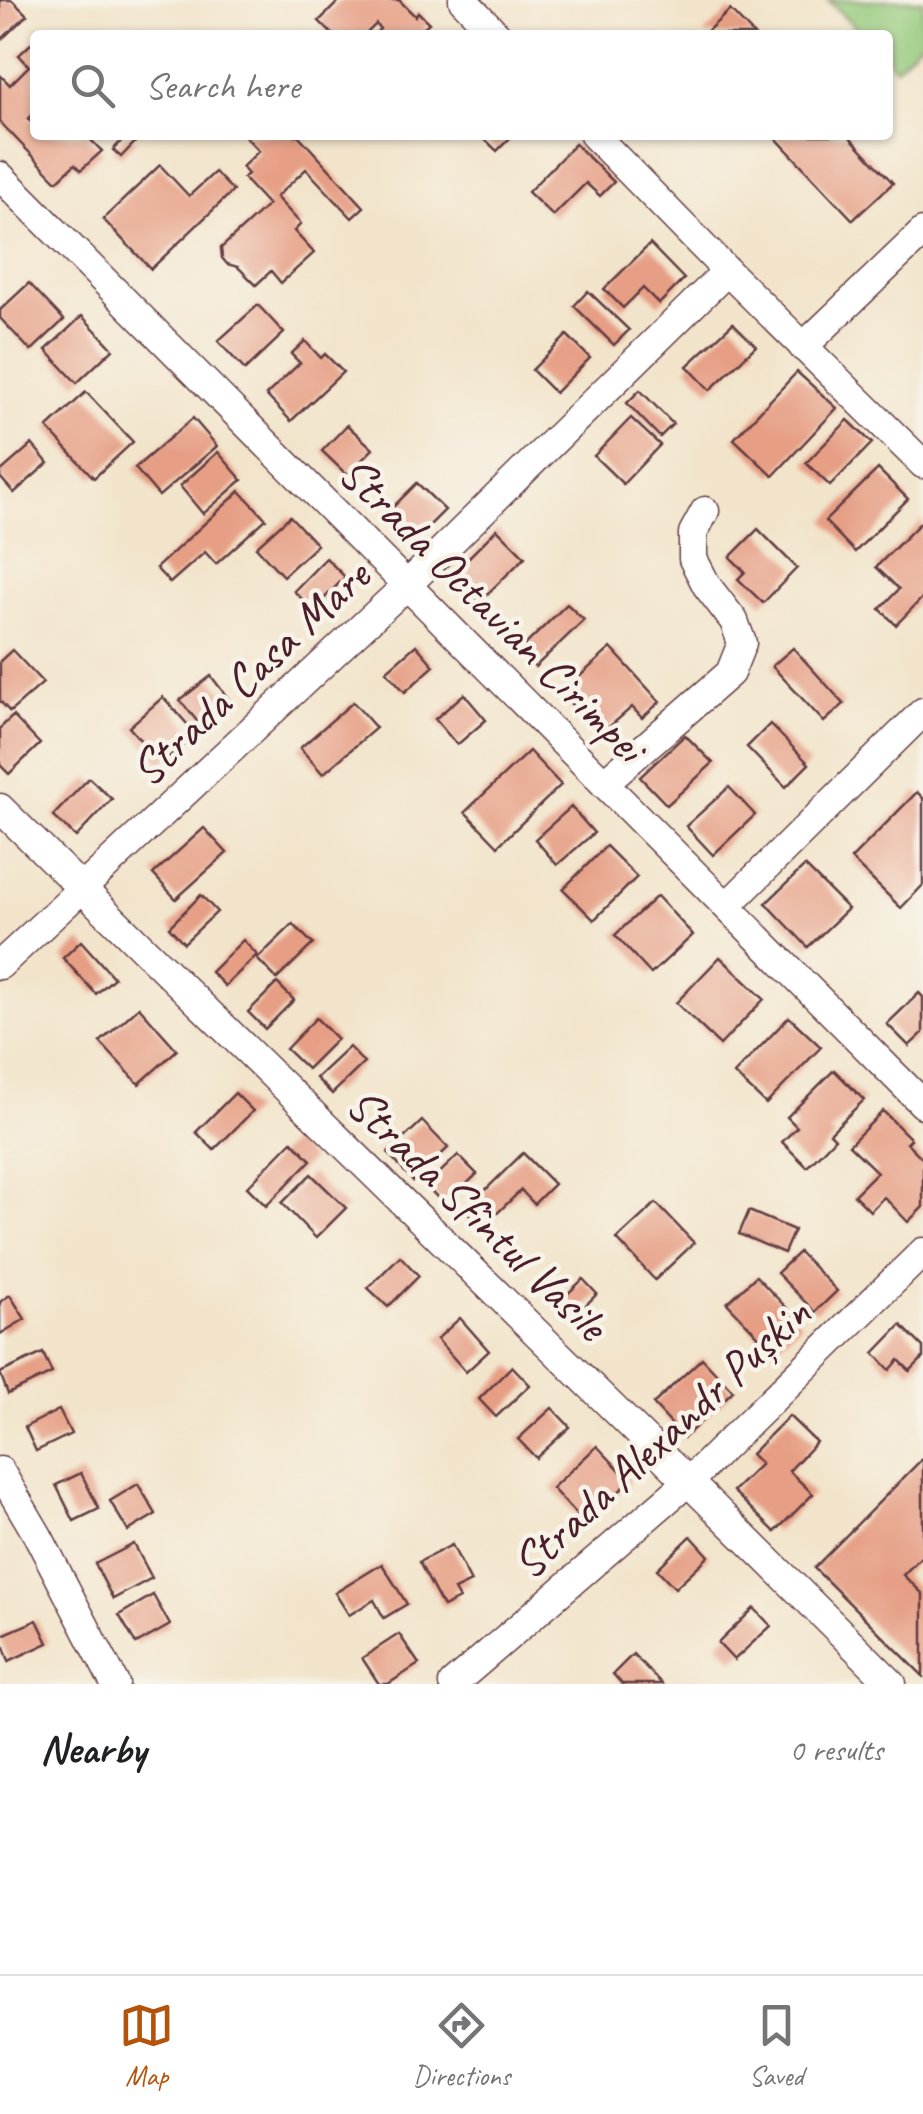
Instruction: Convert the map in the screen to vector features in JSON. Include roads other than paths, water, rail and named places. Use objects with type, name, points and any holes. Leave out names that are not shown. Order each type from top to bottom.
[{"type":"street","points":[[463,0],[492,30]]},
{"type":"street","points":[[599,140],[923,464]]},
{"type":"street","name":"Strada Octavian Cirimpei","points":[[0,176],[923,1104]]},
{"type":"street","points":[[803,347],[923,232]]},
{"type":"street","name":"Strada Casa Mare","points":[[0,964],[407,585],[726,271]]},
{"type":"street","points":[[604,783],[730,673],[742,643],[734,621],[707,586],[693,559],[693,533],[705,512]]},
{"type":"street","points":[[727,906],[923,712]]},
{"type":"street","name":"Strada Sfîntul Vasile","points":[[0,808],[447,1248],[690,1480],[892,1684]]},
{"type":"street","name":"Strada Alexandr Pușkin","points":[[452,1684],[690,1480],[923,1252]]},
{"type":"street","points":[[0,1472],[115,1684]]}]
